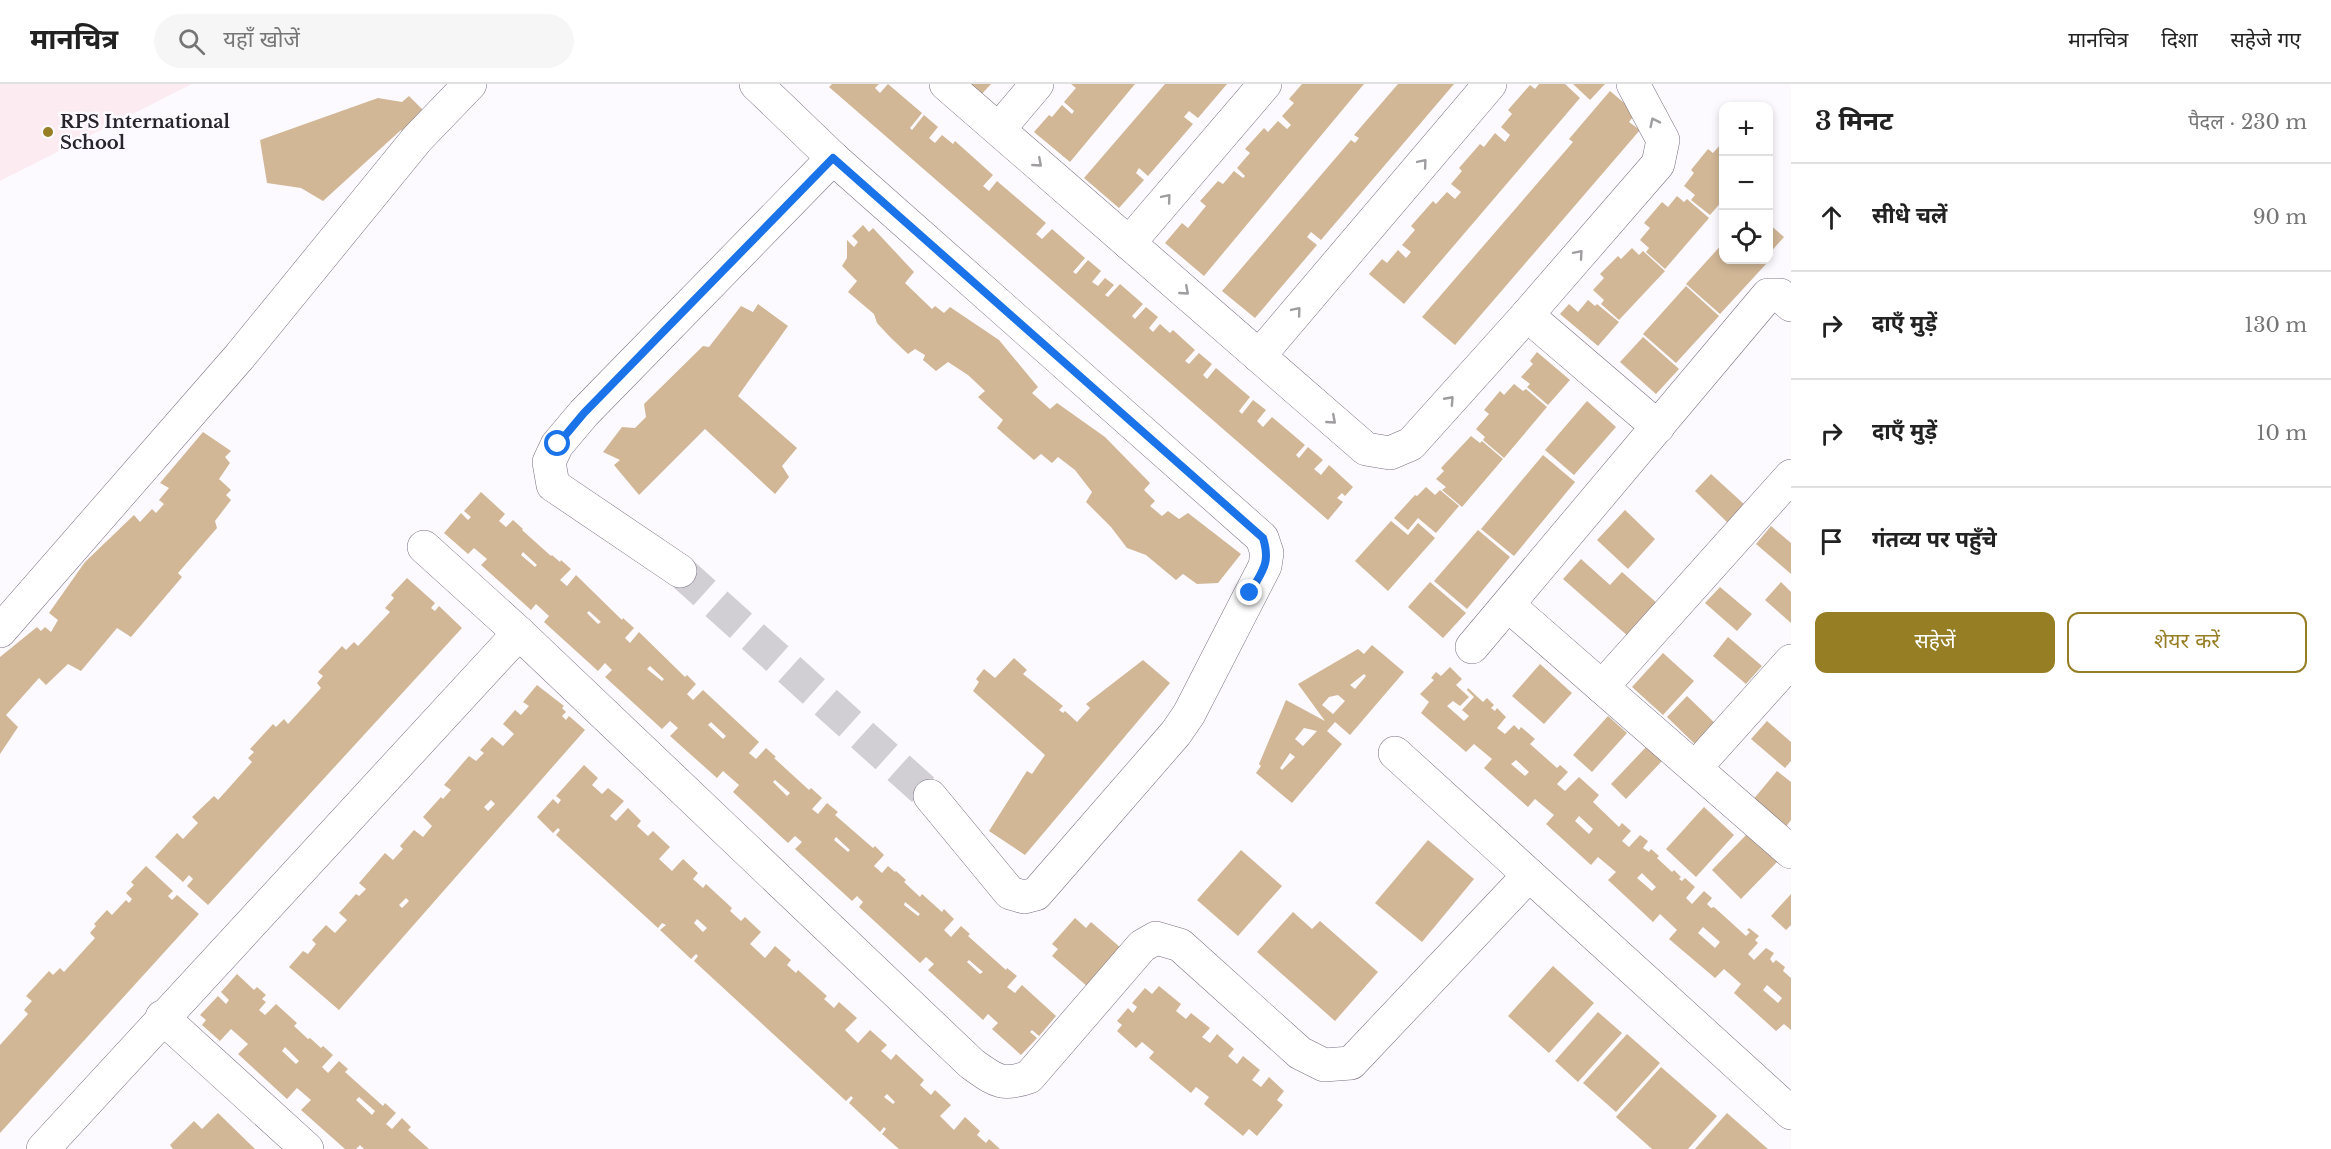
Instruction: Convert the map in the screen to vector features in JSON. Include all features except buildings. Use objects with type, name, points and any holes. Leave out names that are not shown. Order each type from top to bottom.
[{"type":"street","points":[[0,631],[233,364],[417,140],[470,84]]},
{"type":"street","points":[[756,84],[833,158],[1263,538],[1267,553],[1265,566],[1189,714],[1176,733],[1036,894],[1024,897],[1010,893],[930,796]]},
{"type":"street","points":[[946,84],[1366,449],[1390,453],[1411,444],[1658,164],[1663,140],[1633,84]]},
{"type":"street","points":[[999,129],[1037,84]]},
{"type":"street","points":[[1129,243],[1265,84]]},
{"type":"street","points":[[1259,356],[1490,84]]},
{"type":"street","points":[[680,571],[553,485],[549,462],[558,444],[584,413],[833,158]]},
{"type":"street","points":[[1472,647],[1768,295],[1780,295],[1791,305]]},
{"type":"street","points":[[1527,315],[1658,426]]},
{"type":"street","points":[[1602,687],[1791,476]]},
{"type":"street","points":[[424,547],[519,633],[972,1064],[993,1079],[1012,1083],[1029,1077],[1142,946],[1156,938],[1179,945],[1300,1053],[1324,1065],[1351,1063],[1529,875]]},
{"type":"street","points":[[1508,604],[1790,849]]},
{"type":"street","points":[[43,1149],[162,1017],[519,633]]},
{"type":"street","points":[[1695,768],[1791,661]]},
{"type":"street","points":[[1395,753],[1791,1113]]},
{"type":"street","points":[[162,1017],[307,1149]]},
{"type":"shaded area","name":"RPS International School","points":[[0,84],[192,84],[0,181]]},
{"type":"tunnel","points":[[680,571],[930,796]]},
{"type":"place","name":"RPS International School","points":[[48,132]]},
{"type":"route","points":[[558,444],[584,413],[833,158],[1263,538],[1267,553],[1265,566],[1250,593]]}]
